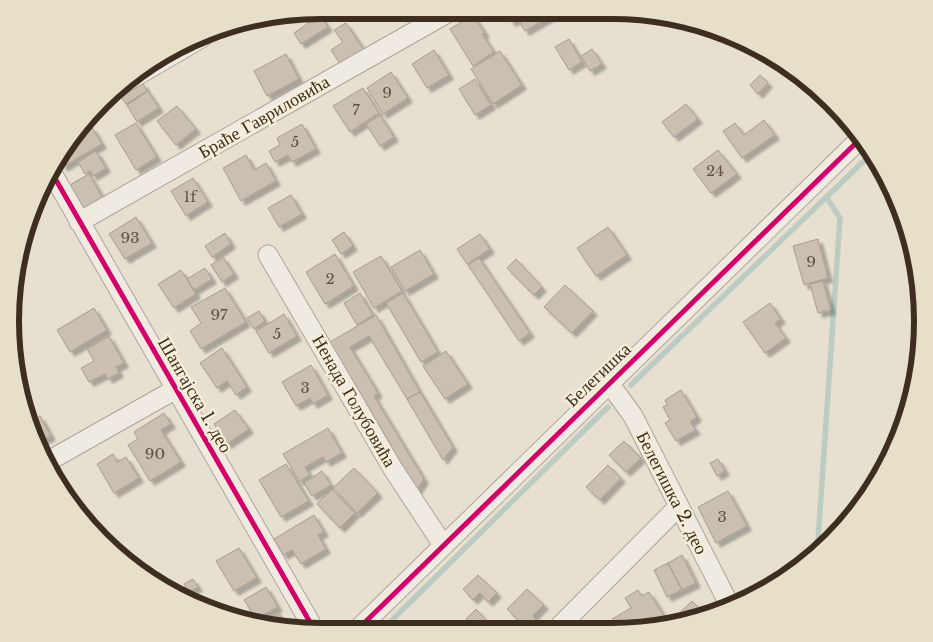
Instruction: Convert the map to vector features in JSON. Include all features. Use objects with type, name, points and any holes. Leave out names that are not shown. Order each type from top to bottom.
[{"type":"street","name":"Браће Гавриловића","points":[[79,222],[438,19]]},
{"type":"street","name":"Белегишка","points":[[364,623],[856,143]]},
{"type":"street","name":"Шангајска 1. део","points":[[55,178],[310,623]]},
{"type":"street","name":"Ненада Голубовића","points":[[268,255],[393,469],[443,545]]},
{"type":"street","name":"Белегишка 2. део","points":[[609,383],[633,416],[727,600]]},
{"type":"street","points":[[52,459],[176,389]]},
{"type":"street","points":[[563,623],[678,507]]},
{"type":"building","points":[[314,19],[323,19],[328,27],[301,44],[294,33]]},
{"type":"building","points":[[466,19],[476,19],[485,33],[482,34],[494,52],[473,66],[450,29]]},
{"type":"building","points":[[518,19],[546,19],[525,31]]},
{"type":"building","points":[[346,23],[364,50],[341,65],[331,50],[343,42],[334,30]]},
{"type":"building","points":[[569,39],[582,62],[569,70],[555,47]]},
{"type":"building","points":[[592,49],[602,64],[590,71],[581,56]]},
{"type":"building","points":[[434,50],[449,75],[427,88],[412,64]]},
{"type":"building","points":[[500,51],[522,85],[493,104],[471,69]]},
{"type":"building","points":[[286,54],[299,79],[267,96],[254,71]]},
{"type":"building","points":[[391,72],[408,98],[383,114],[367,88]]},
{"type":"building","points":[[760,75],[768,83],[758,94],[750,85]]},
{"type":"building","points":[[475,79],[491,105],[475,115],[459,89]]},
{"type":"building","points":[[143,83],[147,91],[126,104],[121,97]]},
{"type":"building","points":[[363,88],[379,113],[350,132],[333,106]]},
{"type":"building","points":[[148,91],[159,108],[137,122],[127,105]]},
{"type":"building","points":[[686,104],[698,119],[674,137],[662,122]]},
{"type":"building","points":[[177,106],[196,129],[176,145],[157,121]]},
{"type":"building","points":[[380,115],[394,137],[380,146],[366,124]]},
{"type":"building","points":[[764,120],[775,135],[742,158],[723,131],[735,123],[744,135]]},
{"type":"building","points":[[136,123],[157,157],[136,170],[115,135]]},
{"type":"building","points":[[302,124],[316,149],[292,162],[288,155],[275,162],[269,151],[280,145],[277,138]]},
{"type":"building","points":[[92,127],[102,144],[63,167],[62,165],[70,153],[87,130]]},
{"type":"building","points":[[718,150],[737,174],[711,193],[693,169]]},
{"type":"building","points":[[96,151],[106,168],[93,176],[90,171],[85,174],[78,162]]},
{"type":"building","points":[[246,155],[254,170],[266,163],[276,181],[241,201],[223,168]]},
{"type":"building","points":[[89,174],[103,198],[82,210],[68,186]]},
{"type":"building","points":[[193,178],[208,202],[186,216],[171,191]]},
{"type":"building","points":[[291,195],[302,214],[279,227],[268,208]]},
{"type":"building","points":[[136,217],[152,243],[125,259],[109,234]]},
{"type":"building","points":[[608,227],[627,255],[596,276],[577,248]]},
{"type":"building","points":[[344,232],[353,246],[341,254],[332,240]]},
{"type":"building","points":[[225,233],[231,244],[212,257],[205,246]]},
{"type":"building","points":[[480,234],[490,249],[467,264],[457,249]]},
{"type":"building","points":[[818,239],[828,278],[804,285],[793,246]]},
{"type":"building","points":[[420,250],[434,274],[405,291],[391,267]]},
{"type":"building","points":[[335,254],[354,286],[325,304],[306,272]]},
{"type":"building","points":[[381,256],[402,291],[374,308],[353,272]]},
{"type":"building","points":[[223,257],[234,274],[222,282],[211,265]]},
{"type":"building","points":[[479,258],[530,333],[519,341],[468,265]]},
{"type":"building","points":[[516,259],[542,287],[534,295],[507,268]]},
{"type":"building","points":[[205,268],[212,279],[194,290],[187,279]]},
{"type":"building","points":[[181,270],[196,294],[174,308],[158,284]]},
{"type":"building","points":[[823,281],[831,310],[818,313],[810,284]]},
{"type":"building","points":[[565,285],[593,311],[572,333],[544,307]]},
{"type":"building","points":[[225,288],[246,322],[201,349],[190,331],[201,323],[191,307]]},
{"type":"building","points":[[360,293],[373,315],[357,325],[344,303]]},
{"type":"building","points":[[403,293],[438,352],[421,362],[386,303]]},
{"type":"building","points":[[770,303],[781,319],[775,323],[786,338],[765,353],[743,322]]},
{"type":"building","points":[[94,308],[107,330],[70,352],[57,330]]},
{"type":"building","points":[[259,311],[265,321],[254,329],[247,318]]},
{"type":"building","points":[[284,314],[297,336],[269,353],[256,331]]},
{"type":"building","points":[[376,315],[420,392],[407,399],[369,336],[350,347],[378,393],[374,396],[424,479],[417,490],[330,342]]},
{"type":"building","points":[[109,336],[124,363],[116,367],[119,373],[108,379],[105,374],[89,382],[81,368],[94,361],[87,349]]},
{"type":"building","points":[[222,348],[247,387],[236,395],[227,381],[217,388],[200,363]]},
{"type":"building","points":[[446,351],[468,384],[445,399],[423,366]]},
{"type":"building","points":[[311,365],[328,395],[313,404],[310,398],[296,406],[282,382]]},
{"type":"building","points":[[681,390],[697,417],[690,422],[696,430],[676,441],[665,423],[670,420],[663,407],[667,405],[665,400]]},
{"type":"building","points":[[420,392],[453,447],[443,460],[407,399]]},
{"type":"building","points":[[235,410],[249,429],[227,444],[214,424]]},
{"type":"building","points":[[164,413],[171,424],[161,430],[181,462],[150,481],[128,445],[138,439],[134,432]]},
{"type":"building","points":[[40,416],[51,436],[43,440],[35,419]]},
{"type":"building","points":[[328,428],[342,453],[326,462],[323,457],[305,467],[310,475],[299,481],[283,454]]},
{"type":"building","points":[[624,441],[641,458],[626,472],[609,455]]},
{"type":"building","points":[[113,454],[117,462],[126,457],[139,478],[114,493],[97,464]]},
{"type":"building","points":[[718,459],[725,471],[717,476],[710,463]]},
{"type":"building","points":[[286,464],[309,501],[281,517],[259,480]]},
{"type":"building","points":[[608,465],[621,478],[600,500],[586,487]]},
{"type":"building","points":[[354,468],[378,493],[357,513],[333,488]]},
{"type":"building","points":[[322,471],[331,485],[312,496],[304,483]]},
{"type":"building","points":[[332,489],[355,513],[340,528],[317,504]]},
{"type":"building","points":[[728,491],[747,526],[716,543],[698,507]]},
{"type":"building","points":[[314,515],[324,532],[318,535],[326,549],[301,564],[292,550],[283,555],[274,539]]},
{"type":"building","points":[[239,548],[257,578],[234,591],[216,561]]},
{"type":"building","points":[[682,555],[696,583],[682,590],[668,563]]},
{"type":"building","points":[[668,563],[682,590],[667,597],[654,570]]},
{"type":"building","points":[[478,575],[497,593],[488,602],[480,593],[473,600],[463,589]]},
{"type":"building","points":[[193,579],[198,587],[188,592],[184,584]]},
{"type":"building","points":[[266,587],[278,607],[260,617],[254,615],[244,600]]},
{"type":"building","points":[[527,589],[544,605],[533,616],[536,619],[532,623],[521,623],[507,609]]},
{"type":"building","points":[[638,590],[642,596],[649,592],[665,618],[632,623],[614,623],[612,619],[631,608],[625,598]]},
{"type":"building","points":[[692,601],[701,610],[690,613],[676,616]]},
{"type":"building","points":[[476,609],[487,621],[485,623],[470,623],[466,619]]},
{"type":"building","points":[[280,614],[284,621],[282,621],[272,619]]},
{"type":"waterway","points":[[631,385],[866,158]]},
{"type":"waterway","points":[[818,542],[840,218],[827,198]]},
{"type":"waterway","points":[[389,623],[608,407]]},
{"type":"cycle path","points":[[364,623],[856,143]]},
{"type":"cycle path","points":[[55,178],[310,623]]}]
